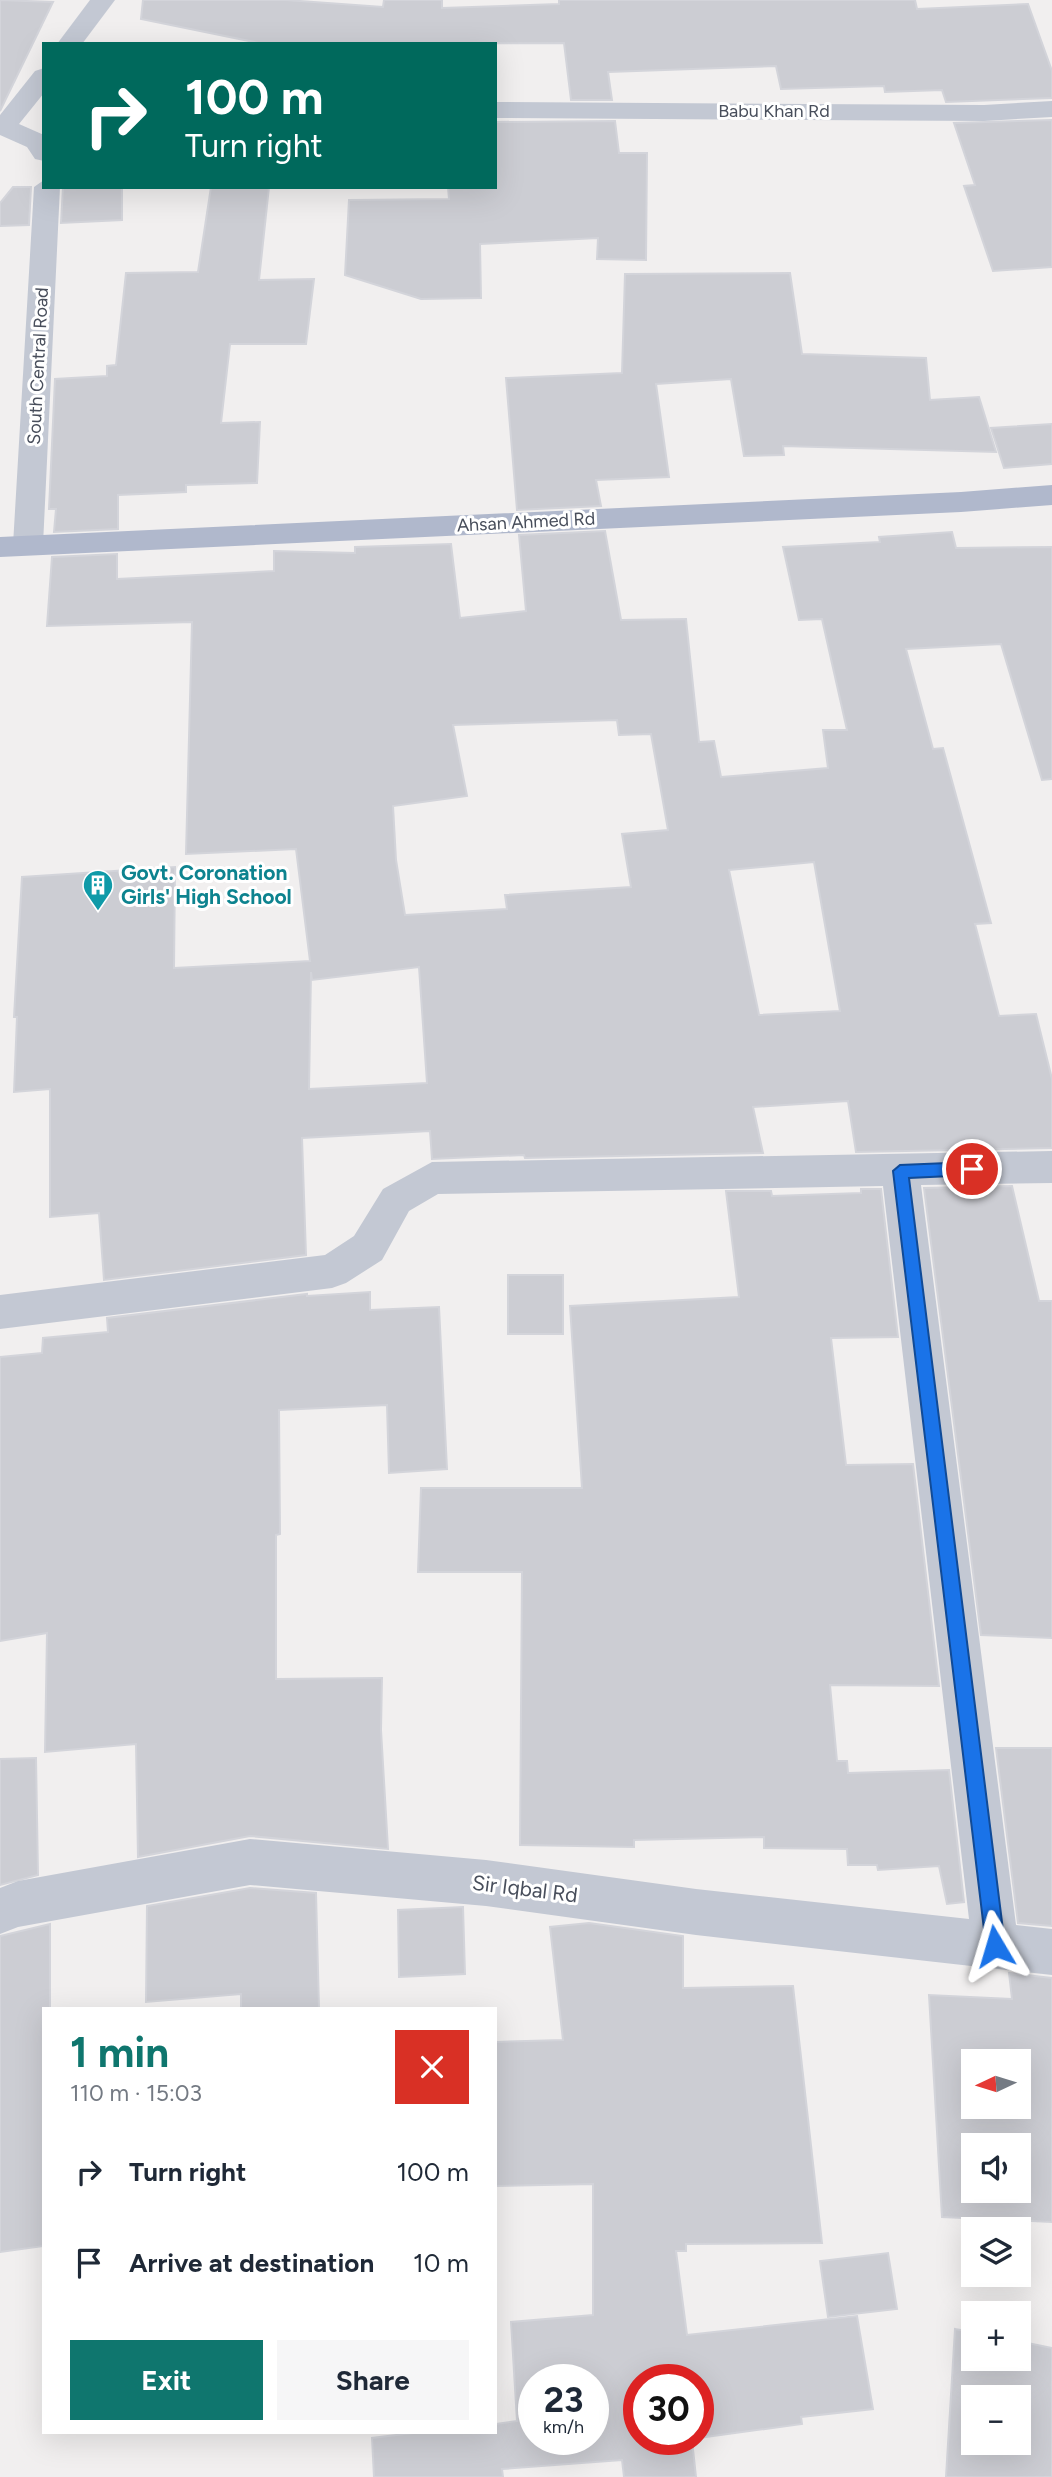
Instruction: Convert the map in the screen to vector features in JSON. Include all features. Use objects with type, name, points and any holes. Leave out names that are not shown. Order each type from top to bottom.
[{"type":"main road","name":"Ahsan Ahmed Rd","points":[[14,546],[1052,495]]},
{"type":"street","points":[[71,42],[103,0]]},
{"type":"street","points":[[2,127],[42,78]]},
{"type":"street","name":"Babu Khan Rd","points":[[497,110],[984,113],[1052,109]]},
{"type":"street","points":[[2,127],[42,125]]},
{"type":"street","points":[[2,127],[37,142],[42,150]]},
{"type":"street","name":"South Central Road","points":[[14,546],[47,189]]},
{"type":"street","points":[[0,1312],[332,1271],[368,1248],[396,1200],[432,1178],[1052,1167]]},
{"type":"street","points":[[900,1171],[995,1946]]},
{"type":"street","name":"Sir Iqbal Rd","points":[[0,1911],[18,1904],[250,1863],[486,1883],[696,1912],[1052,1952]]},
{"type":"building","points":[[0,0],[53,2],[0,111]]},
{"type":"building","points":[[143,0],[286,0],[383,7],[384,0],[442,0],[442,8],[559,4],[559,0],[915,0],[917,9],[1028,4],[1052,71],[1052,98],[946,102],[942,90],[885,92],[884,86],[781,89],[776,66],[608,72],[612,100],[571,100],[564,43],[254,42],[141,19]]},
{"type":"building","points":[[1052,120],[1052,267],[993,271],[964,186],[975,185],[954,123]]},
{"type":"building","points":[[615,121],[619,153],[647,153],[646,260],[597,259],[598,238],[480,244],[481,298],[421,299],[345,275],[349,200],[449,199],[448,189],[497,189],[497,122]]},
{"type":"building","points":[[13,187],[31,187],[29,225],[0,226],[0,203]]},
{"type":"building","points":[[63,189],[122,189],[122,220],[61,223]]},
{"type":"building","points":[[211,189],[269,189],[259,280],[314,279],[306,344],[230,344],[221,423],[260,422],[257,483],[186,485],[186,492],[118,495],[118,529],[54,532],[56,509],[49,509],[55,379],[107,376],[107,366],[116,365],[126,273],[198,272]]},
{"type":"building","points":[[790,273],[802,354],[926,358],[930,400],[979,397],[996,452],[783,446],[784,455],[744,456],[731,379],[656,384],[669,477],[596,480],[601,506],[517,510],[506,378],[622,373],[625,274]]},
{"type":"building","points":[[1052,424],[1052,464],[1004,468],[991,428]]},
{"type":"building","points":[[605,531],[621,620],[686,619],[699,742],[714,741],[721,777],[828,768],[823,730],[847,730],[822,619],[799,620],[783,547],[880,542],[879,537],[952,532],[956,548],[1052,547],[1052,779],[1042,780],[1001,644],[906,649],[933,749],[943,748],[991,923],[975,924],[999,1016],[1036,1014],[1052,1079],[1052,1148],[856,1152],[848,1101],[753,1107],[763,1153],[525,1158],[524,1155],[432,1159],[430,1131],[302,1138],[306,1255],[104,1280],[99,1213],[50,1217],[50,1089],[14,1092],[17,1017],[14,1017],[22,877],[175,867],[174,968],[310,961],[296,849],[186,854],[192,622],[47,626],[52,557],[117,554],[117,579],[274,571],[274,551],[355,553],[355,547],[451,544],[460,618],[526,611],[519,535]],"holes":[[[617,720],[619,735],[651,734],[668,830],[622,834],[631,887],[505,895],[507,909],[405,915],[396,860],[393,806],[467,796],[453,725]],[[814,862],[840,1011],[759,1015],[729,870]],[[419,967],[427,1083],[309,1089],[311,972],[312,980]]]},
{"type":"building","points":[[1012,1186],[1039,1301],[1052,1301],[1052,1638],[981,1635],[924,1188]]},
{"type":"building","points":[[861,1189],[881,1189],[898,1337],[831,1338],[846,1465],[913,1464],[939,1686],[830,1685],[837,1761],[847,1761],[848,1773],[949,1770],[964,1902],[947,1904],[939,1866],[878,1870],[877,1865],[848,1865],[847,1849],[764,1848],[764,1837],[634,1840],[634,1847],[520,1845],[522,1572],[418,1572],[421,1488],[582,1488],[570,1306],[739,1297],[726,1191],[771,1191],[772,1196],[861,1193]]},
{"type":"building","points":[[508,1275],[563,1275],[563,1334],[508,1334]]},
{"type":"building","points":[[370,1292],[370,1310],[439,1307],[447,1469],[389,1473],[387,1405],[279,1410],[280,1534],[276,1535],[276,1679],[382,1678],[381,1730],[388,1849],[250,1836],[138,1857],[136,1744],[45,1752],[47,1633],[0,1641],[0,1357],[42,1353],[43,1338],[108,1332],[107,1318],[307,1294]]},
{"type":"building","points":[[996,1748],[1052,1748],[1052,1926],[1018,1923]]},
{"type":"building","points":[[36,1758],[38,1875],[0,1885],[0,1759]]},
{"type":"building","points":[[250,1888],[316,1893],[319,2007],[241,2007],[241,1994],[146,2002],[147,1906]]},
{"type":"building","points":[[463,1907],[465,1974],[399,1977],[398,1910]]},
{"type":"building","points":[[589,1923],[683,1936],[683,1988],[793,1986],[822,2243],[686,2244],[686,2251],[676,2251],[687,2335],[857,2316],[873,2409],[801,2417],[802,2424],[714,2436],[714,2364],[623,2364],[623,2455],[694,2455],[696,2477],[624,2477],[622,2460],[502,2469],[503,2477],[374,2477],[372,2438],[405,2434],[497,2434],[497,2424],[517,2421],[511,2322],[593,2315],[593,2184],[497,2186],[497,2042],[563,2040],[550,1927]]},
{"type":"building","points":[[50,1924],[50,2007],[42,2007],[42,2246],[0,2252],[0,1936]]},
{"type":"building","points":[[1009,1973],[1052,1978],[1052,2222],[1031,2221],[1031,2217],[942,2217],[929,1995],[1012,1999]]},
{"type":"building","points":[[888,2253],[897,2309],[828,2317],[820,2261]]},
{"type":"building","points":[[955,2329],[961,2330],[961,2371],[1031,2371],[1031,2344],[1052,2348],[1052,2477],[946,2477]]},
{"type":"place","name":"Govt. Coronation Girls' High School","points":[[98,912]]},
{"type":"route","points":[[972,1169],[900,1171],[995,1946]]}]
